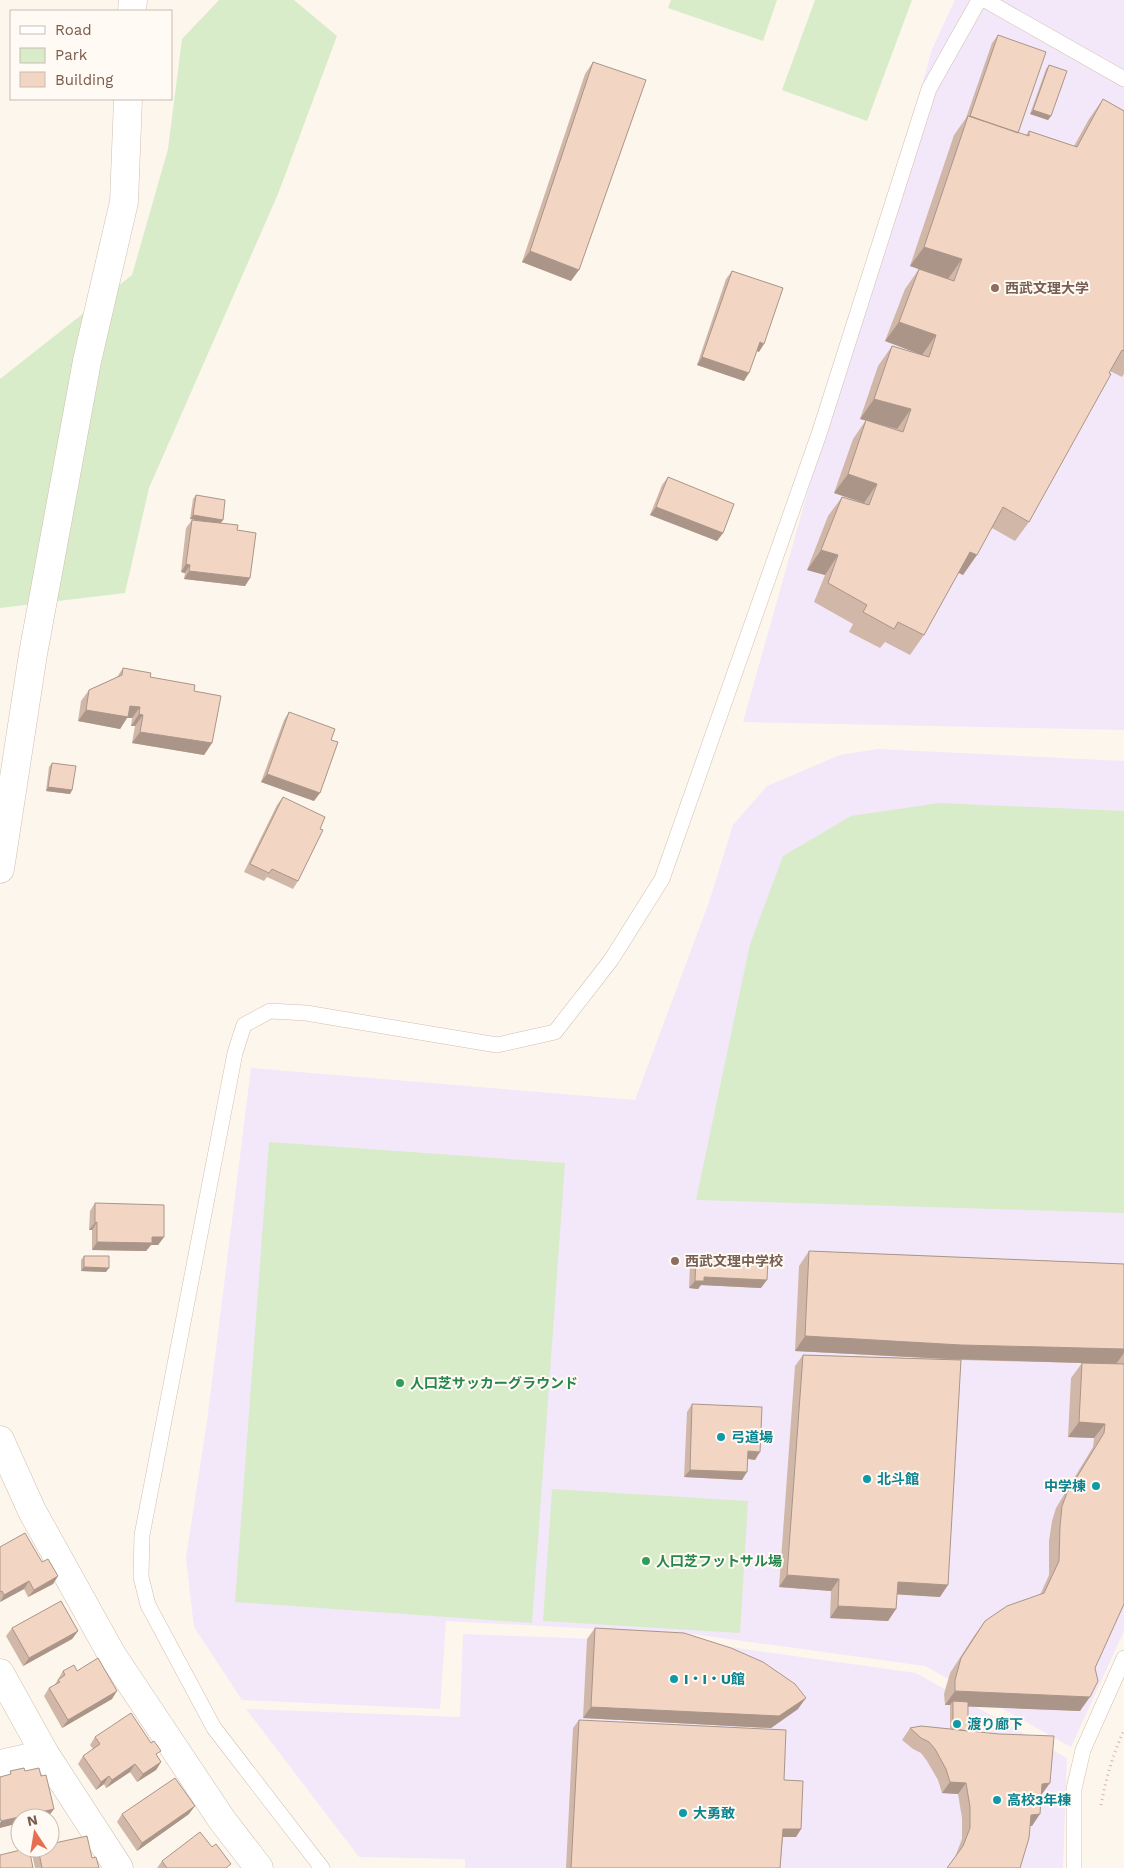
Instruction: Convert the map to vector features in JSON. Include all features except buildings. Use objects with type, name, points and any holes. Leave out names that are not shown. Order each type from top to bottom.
[{"type":"street","points":[[0,869],[33,654],[87,361],[124,202],[128,100]]},
{"type":"street","points":[[0,1440],[32,1511],[112,1655],[222,1820],[259,1868]]},
{"type":"street","points":[[0,1673],[44,1754],[119,1868]]},
{"type":"street","points":[[0,1764],[44,1754]]},
{"type":"lane","points":[[322,1868],[214,1728],[148,1606],[141,1576],[142,1535],[235,1053],[244,1025],[270,1010],[306,1013],[497,1045],[555,1032],[611,960],[662,879],[819,434],[929,89],[979,0]]},
{"type":"lane","points":[[985,0],[1124,79]]},
{"type":"lane","points":[[1074,1868],[1074,1789],[1084,1750],[1124,1658]]},
{"type":"path","points":[[1101,1810],[1106,1779],[1114,1752],[1124,1730]]},
{"type":"shaded area","name":"西武文理大学","points":[[955,0],[1124,0],[1124,730],[743,722],[932,49]]},
{"type":"shaded area","name":"西武文理中学校","points":[[878,749],[1124,761],[1124,1631],[1071,1747],[925,1666],[692,1634],[446,1621],[440,1709],[242,1700],[194,1627],[186,1558],[207,1421],[251,1068],[635,1100],[709,902],[733,825],[767,786],[840,755]]},
{"type":"shaded area","points":[[463,1634],[702,1643],[916,1673],[1067,1758],[1063,1868],[465,1868],[465,1859],[359,1857],[246,1709],[460,1717]]},
{"type":"green space","points":[[219,0],[294,0],[337,36],[278,194],[149,488],[125,593],[0,608],[0,379],[132,275],[168,149],[182,39]]},
{"type":"green space","points":[[671,0],[777,0],[763,41],[668,8]]},
{"type":"green space","points":[[815,0],[912,0],[867,121],[782,90]]},
{"type":"green space","points":[[939,803],[1124,811],[1124,1213],[696,1200],[750,944],[783,856],[851,816]]},
{"type":"green space","name":"人口芝サッカーグラウンド","points":[[269,1142],[565,1163],[532,1623],[235,1602]]},
{"type":"green space","name":"人口芝フットサル場","points":[[552,1489],[748,1501],[740,1633],[543,1621]]},
{"type":"place","name":"西武文理大学","points":[[995,288]]},
{"type":"place","name":"西武文理中学校","points":[[675,1261]]},
{"type":"place","name":"人口芝サッカーグラウンド","points":[[400,1383]]},
{"type":"place","name":"弓道場","points":[[721,1437]]},
{"type":"place","name":"北斗館","points":[[867,1479]]},
{"type":"place","name":"中学棟","points":[[1096,1486]]},
{"type":"place","name":"人口芝フットサル場","points":[[646,1561]]},
{"type":"place","name":"I・I・U館","points":[[674,1679]]},
{"type":"place","name":"渡り廊下","points":[[957,1724]]},
{"type":"place","name":"高校3年棟","points":[[997,1800]]},
{"type":"place","name":"大勇敢","points":[[683,1813]]}]
